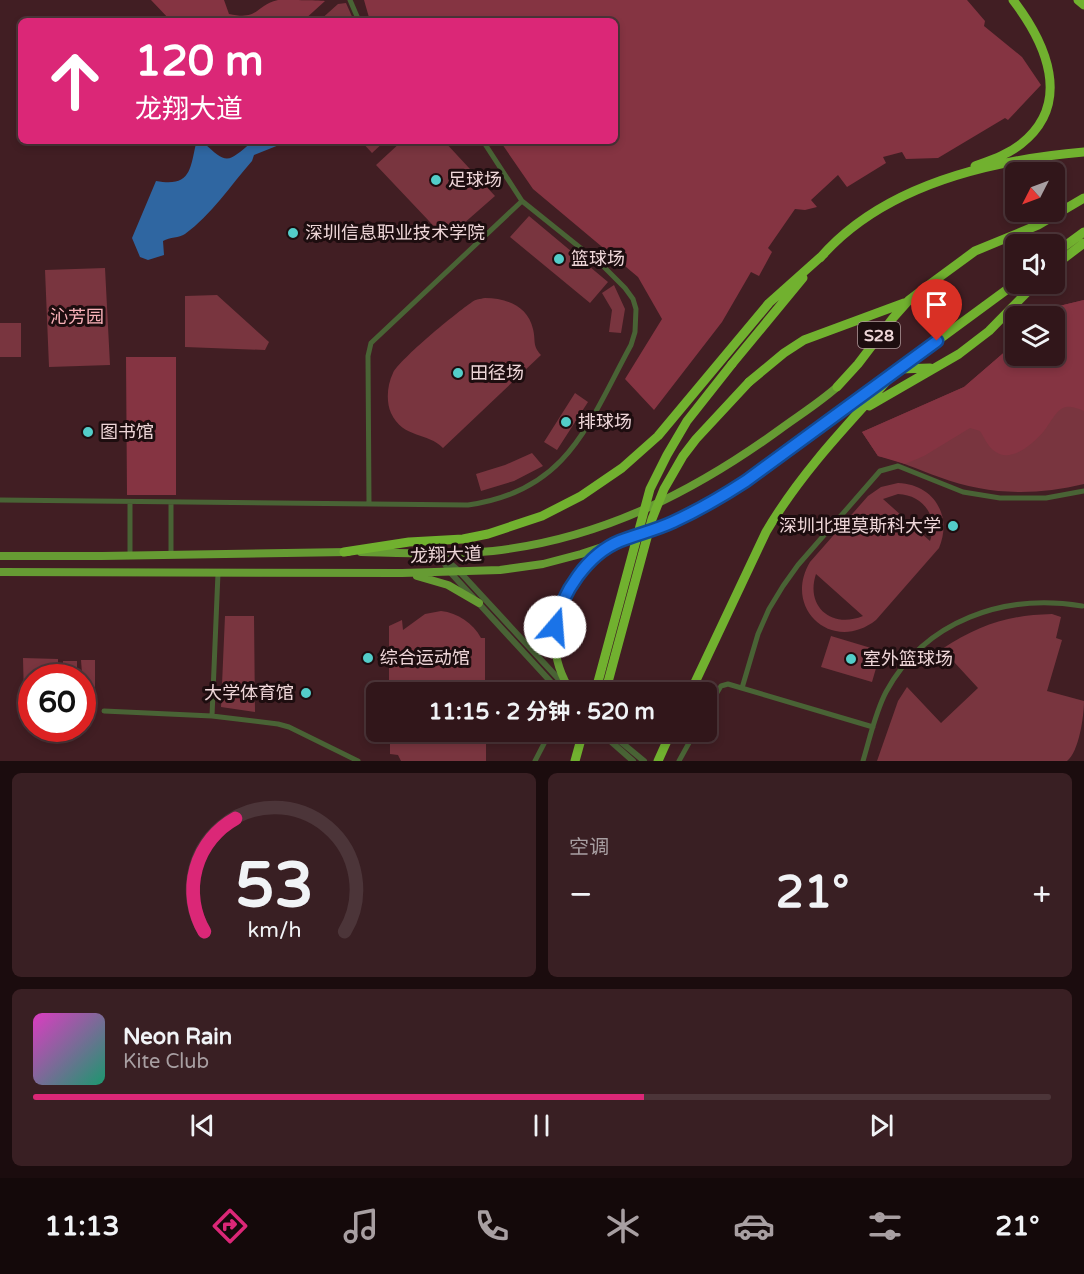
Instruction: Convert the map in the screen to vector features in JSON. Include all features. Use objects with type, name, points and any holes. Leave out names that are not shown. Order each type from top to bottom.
[{"type":"highway","points":[[344,552],[409,542],[462,539],[489,534],[542,516],[581,496],[622,468],[650,443],[769,303],[857,225],[891,201],[913,190],[1013,149],[1022,143],[1037,127],[1046,109],[1050,90],[1049,68],[1040,43],[1013,0]]},
{"type":"highway","points":[[1078,0],[1084,5]]},
{"type":"highway","points":[[938,181],[1000,165],[1084,152]]},
{"type":"highway","name":"S28","points":[[837,387],[909,300],[975,251],[1038,225],[1084,198]]},
{"type":"highway","points":[[1065,246],[1084,232]]},
{"type":"highway","points":[[1065,258],[1084,245]]},
{"type":"highway","points":[[598,682],[650,489],[667,455],[687,421],[824,254]]},
{"type":"highway","name":"S28","points":[[851,405],[1005,291]]},
{"type":"highway","points":[[860,411],[959,354],[982,338],[1025,294]]},
{"type":"highway","points":[[608,682],[652,519],[664,489],[696,439],[749,382],[784,353],[804,340],[909,300]]},
{"type":"highway","points":[[695,682],[766,532],[792,490],[898,370],[935,368]]},
{"type":"highway","points":[[575,761],[582,742]]},
{"type":"highway","points":[[658,761],[667,742]]},
{"type":"main road","name":"龙翔大道","points":[[0,556],[438,553],[495,550],[533,544],[577,534],[629,516],[681,493],[730,465],[837,387]]},
{"type":"main road","name":"龙翔大道","points":[[0,572],[402,573],[500,570],[543,564],[565,559],[673,522],[718,499],[757,474],[851,405]]},
{"type":"main road","points":[[565,682],[557,658],[554,637],[557,617],[565,597],[580,575],[597,556],[619,541]]},
{"type":"main road","points":[[402,573],[439,581],[459,590],[478,603]]},
{"type":"street","points":[[350,0],[358,18]]},
{"type":"street","points":[[0,500],[468,505],[505,498],[533,485],[559,465],[580,437],[631,345],[635,332],[636,309],[633,299],[625,288],[603,266],[522,201],[485,144]]},
{"type":"street","points":[[369,504],[368,356],[371,343],[522,201]]},
{"type":"street","points":[[742,688],[758,634],[783,586],[798,565],[880,471],[898,466],[963,492],[1000,498],[1046,498],[1084,491]]},
{"type":"street","points":[[130,502],[130,555]]},
{"type":"street","points":[[171,502],[171,554]]},
{"type":"street","points":[[438,553],[560,682]]},
{"type":"street","points":[[454,571],[478,603],[551,682]]},
{"type":"street","points":[[212,716],[219,573]]},
{"type":"street","points":[[863,761],[887,690],[907,662],[930,640],[959,621],[986,610],[1015,604],[1043,602],[1082,606]]},
{"type":"street","points":[[717,693],[721,686],[728,684],[873,727]]},
{"type":"street","points":[[104,711],[212,716],[278,724],[289,727],[358,761]]},
{"type":"street","points":[[535,761],[545,742]]},
{"type":"street","points":[[611,742],[633,761]]},
{"type":"street","points":[[621,742],[644,761]]},
{"type":"street","points":[[679,761],[689,742]]},
{"type":"green space","points":[[346,3],[353,18],[322,18],[338,4]]},
{"type":"green space","points":[[364,144],[382,144],[372,153]]},
{"type":"green space","name":"足球场","points":[[399,144],[447,144],[495,196],[446,239],[376,165]]},
{"type":"green space","name":"篮球场","points":[[529,216],[608,282],[590,303],[510,237]]},
{"type":"green space","name":"沁芳园","points":[[105,268],[110,365],[49,367],[45,270]]},
{"type":"green space","points":[[614,285],[625,309],[621,333],[609,332],[612,310],[602,293]]},
{"type":"green space","points":[[217,295],[269,342],[265,350],[185,347],[185,296]]},
{"type":"green space","name":"田径场","points":[[485,298],[508,302],[526,314],[533,329],[535,346],[541,355],[443,448],[430,439],[402,427],[396,421],[388,404],[389,383],[393,373],[406,357],[472,302]]},
{"type":"green space","points":[[1084,300],[1084,484],[1029,492],[993,490],[957,483],[878,456],[862,432],[964,387],[1005,352],[1005,366],[1065,366],[1065,306],[1059,306]]},
{"type":"green space","points":[[0,323],[21,323],[21,357],[0,357]]},
{"type":"green space","name":"排球场","points":[[575,393],[588,402],[557,450],[544,442]]},
{"type":"green space","points":[[532,453],[543,466],[514,481],[481,491],[476,474]]},
{"type":"green space","points":[[898,483],[921,489],[930,495],[937,504],[943,524],[943,536],[939,548],[876,620],[860,629],[844,632],[829,629],[816,621],[807,610],[802,596],[803,579],[810,562],[868,496],[881,487]],"holes":[[[898,494],[915,498],[927,508],[932,523],[930,541],[883,499]],[[816,574],[863,616],[841,620],[824,612],[814,596]]]},
{"type":"green space","points":[[441,611],[453,614],[474,628],[481,638],[485,638],[485,682],[389,682],[389,626],[402,620],[403,630],[425,614]]},
{"type":"green space","points":[[1052,614],[1061,617],[1056,638],[1062,640],[1047,691],[1084,701],[1078,742],[1067,761],[877,761],[898,701],[907,687],[941,723],[978,688],[942,649],[994,623],[1008,619]]},
{"type":"green space","points":[[225,616],[254,616],[255,712],[221,707]]},
{"type":"green space","name":"室外篮球场","points":[[831,636],[881,651],[872,682],[821,667]]},
{"type":"green space","points":[[23,658],[58,659],[58,664],[23,664]]},
{"type":"green space","points":[[81,660],[95,660],[95,664],[81,664]]},
{"type":"green space","points":[[63,661],[77,661],[77,664],[63,664]]},
{"type":"green space","points":[[390,742],[486,742],[486,761],[401,761],[398,755],[390,754]]},
{"type":"shaded area","points":[[151,0],[224,0],[229,14],[239,16],[252,14],[278,0],[325,1],[306,18],[168,18]]},
{"type":"shaded area","points":[[364,0],[967,0],[985,21],[984,26],[1022,57],[1041,85],[1008,120],[1005,118],[938,158],[906,159],[902,152],[883,157],[886,163],[847,187],[838,175],[811,200],[817,207],[805,210],[795,209],[768,248],[772,252],[759,276],[751,272],[722,322],[654,410],[625,379],[662,319],[638,277],[533,189],[502,144],[618,144],[618,18],[369,18]]},
{"type":"shaded area","points":[[1084,300],[1084,411],[1070,407],[1062,408],[1034,442],[1014,454],[1000,454],[991,448],[980,431],[970,428],[924,456],[905,464],[878,456],[862,432],[964,387],[1005,352],[1005,366],[1065,366],[1065,306],[1059,306]]},
{"type":"shaded area","points":[[126,357],[176,357],[176,495],[127,495]]},
{"type":"water","points":[[196,144],[205,144],[223,158],[233,157],[249,144],[282,144],[254,155],[252,161],[203,218],[185,234],[163,241],[164,255],[148,260],[140,257],[132,238],[156,181],[176,182],[182,179],[190,169]]},
{"type":"place","name":"足球场","points":[[436,180]]},
{"type":"place","name":"深圳信息职业技术学院","points":[[293,233]]},
{"type":"place","name":"篮球场","points":[[559,259]]},
{"type":"place","name":"田径场","points":[[458,373]]},
{"type":"place","name":"排球场","points":[[566,422]]},
{"type":"place","name":"图书馆","points":[[88,432]]},
{"type":"place","name":"深圳北理莫斯科大学","points":[[953,526]]},
{"type":"place","name":"综合运动馆","points":[[368,658]]},
{"type":"place","name":"室外篮球场","points":[[851,659]]},
{"type":"place","name":"大学体育馆","points":[[306,693]]},
{"type":"route","points":[[555,627],[571,586],[605,550],[619,541],[673,522],[718,499],[832,420],[937,341]]}]
